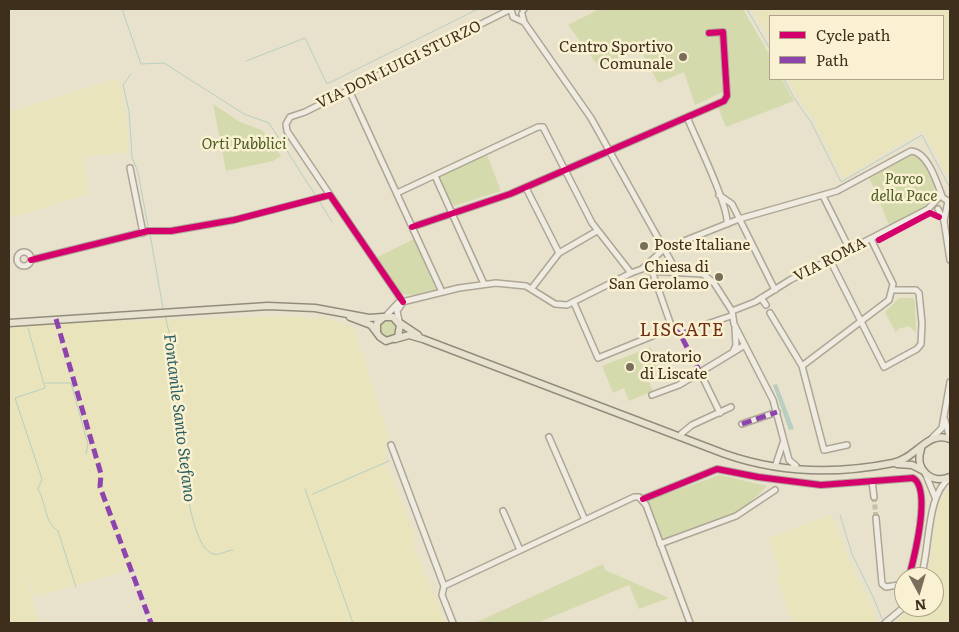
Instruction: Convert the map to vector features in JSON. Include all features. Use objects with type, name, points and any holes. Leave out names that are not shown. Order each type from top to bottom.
[{"type":"main road","points":[[9,322],[268,306],[333,311],[369,318],[393,317],[423,339]]},
{"type":"main road","points":[[333,311],[368,324],[385,340],[409,336],[423,339],[745,461],[792,469],[835,468],[893,463],[910,465],[938,480],[950,478]]},
{"type":"main road","points":[[377,333],[377,324],[384,317]]},
{"type":"main road","points":[[395,339],[400,332],[399,322]]},
{"type":"main road","points":[[596,404],[736,455],[776,464],[835,468]]},
{"type":"main road","points":[[893,463],[909,458],[932,439],[941,437],[950,439]]},
{"type":"main road","points":[[923,446],[919,456],[924,472]]},
{"type":"street","name":"VIA DON LUIGI STURZO","points":[[330,195],[287,131],[288,120],[298,113],[349,90],[511,9]]},
{"type":"street","points":[[511,9],[514,17],[524,22],[576,94],[610,150],[677,272]]},
{"type":"street","points":[[514,17],[523,10]]},
{"type":"street","points":[[523,10],[524,22]]},
{"type":"street","name":"VIA DON LUIGI STURZO","points":[[500,15],[514,17]]},
{"type":"street","points":[[412,227],[526,188],[722,102],[727,97],[723,32],[709,33]]},
{"type":"street","points":[[349,90],[442,292]]},
{"type":"street","points":[[686,117],[719,194],[727,217],[727,224]]},
{"type":"street","points":[[397,193],[543,127],[598,231],[631,273]]},
{"type":"street","points":[[384,317],[395,304],[484,284],[511,283],[532,288],[557,305],[574,302],[638,270],[653,261],[664,249],[739,219],[842,189],[906,152],[916,151],[926,163],[938,186],[942,200],[950,260]]},
{"type":"street","points":[[130,168],[143,233]]},
{"type":"street","points":[[435,176],[484,284]]},
{"type":"street","points":[[526,188],[559,253]]},
{"type":"street","points":[[719,194],[732,204],[775,290]]},
{"type":"street","points":[[31,260],[143,233],[170,232],[229,221],[330,195],[403,302]]},
{"type":"street","points":[[823,196],[850,250]]},
{"type":"street","points":[[942,200],[947,206],[944,221]]},
{"type":"street","name":"VIA ROMA","points":[[704,325],[762,298],[830,260],[928,210],[942,200],[947,206]]},
{"type":"street","points":[[532,288],[559,253],[598,231]]},
{"type":"street","points":[[802,366],[885,304],[893,290],[892,281],[871,239]]},
{"type":"street","points":[[659,255],[669,259]]},
{"type":"street","points":[[661,271],[669,268],[669,259]]},
{"type":"street","points":[[830,260],[884,367],[918,349],[922,341],[919,293],[916,290],[893,290]]},
{"type":"street","points":[[574,302],[598,358],[672,328],[652,271],[653,261]]},
{"type":"street","points":[[653,261],[653,266],[661,271]]},
{"type":"street","points":[[638,270],[699,272],[709,278],[731,313],[736,345],[732,352]]},
{"type":"street","points":[[762,298],[766,305]]},
{"type":"street","points":[[399,322],[397,311],[403,302]]},
{"type":"street","points":[[770,312],[802,366],[824,450],[847,445]]},
{"type":"street","points":[[734,324],[766,386],[777,412],[790,461],[796,466]]},
{"type":"street","points":[[652,395],[676,386],[745,345]]},
{"type":"street","points":[[700,372],[720,412]]},
{"type":"street","points":[[932,439],[941,430],[945,417],[950,382]]},
{"type":"street","points":[[681,434],[692,425],[731,407]]},
{"type":"street","points":[[742,424],[777,412]]},
{"type":"street","points":[[945,417],[950,439]]},
{"type":"street","points":[[549,437],[585,520]]},
{"type":"street","points":[[776,464],[784,440]]},
{"type":"street","points":[[391,445],[444,586],[442,595],[453,623]]},
{"type":"street","points":[[444,586],[585,520],[717,469],[818,485],[911,478],[916,480],[920,486],[922,506],[911,567]]},
{"type":"street","points":[[924,472],[932,485],[935,497]]},
{"type":"street","points":[[923,567],[935,497],[941,485],[950,478]]},
{"type":"street","points":[[872,481],[874,497]]},
{"type":"street","points":[[660,544],[736,516],[775,490]]},
{"type":"street","points":[[641,498],[690,623]]},
{"type":"street","points":[[503,511],[520,550]]},
{"type":"street","points":[[876,518],[882,584],[886,587],[894,586]]},
{"type":"shaded area","points":[[751,9],[950,9],[950,180],[923,130],[843,178],[811,114],[797,96],[789,80],[944,80],[944,15],[769,15],[769,36]]},
{"type":"shaded area","points":[[119,78],[126,112],[129,152],[84,157],[89,194],[9,218],[9,112]]},
{"type":"shaded area","points":[[286,316],[328,319],[354,328],[390,440],[386,442],[386,462],[414,533],[415,550],[446,623],[155,623],[135,568],[35,597],[25,571],[39,623],[9,623],[9,327],[52,323],[56,325],[75,394],[77,393],[60,328],[62,323]]},
{"type":"shaded area","points":[[777,384],[794,429],[789,430],[773,385]]},
{"type":"shaded area","points":[[950,487],[950,623],[894,623],[901,617],[944,617],[944,567],[929,567],[940,500]]},
{"type":"shaded area","points":[[831,514],[857,578],[868,595],[877,621],[870,623],[793,623],[776,576],[781,574],[768,539]]},
{"type":"green space","name":"Centro Sportivo Comunale","points":[[599,9],[743,9],[769,54],[769,80],[783,80],[794,101],[726,127],[718,107],[723,92],[695,105],[684,72],[658,83],[639,47],[599,67],[568,25]]},
{"type":"green space","name":"Orti Pubblici","points":[[213,104],[240,122],[262,130],[281,156],[273,161],[226,171]]},
{"type":"green space","name":"Parco della Pace","points":[[911,153],[921,159],[933,181],[934,191],[932,199],[919,212],[890,227],[869,177]]},
{"type":"green space","points":[[487,155],[501,191],[453,206],[439,177]]},
{"type":"green space","points":[[414,239],[436,290],[412,295],[404,294],[393,286],[375,258]]},
{"type":"green space","points":[[899,298],[913,298],[915,302],[916,333],[909,326],[898,329],[896,333],[885,312]]},
{"type":"green space","points":[[389,319],[395,322],[398,328],[395,334],[389,337],[383,334],[380,328],[383,322]]},
{"type":"green space","points":[[651,347],[659,367],[648,372],[651,377],[648,379],[653,391],[629,401],[624,388],[613,393],[602,366]]},
{"type":"green space","points":[[720,475],[767,486],[741,511],[662,541],[646,501]]},
{"type":"green space","points":[[603,564],[605,570],[669,598],[639,609],[629,585],[537,623],[475,623]]},
{"type":"waterway","points":[[122,9],[141,64],[164,63],[244,114],[269,123],[316,196]]},
{"type":"waterway","points":[[246,61],[305,38],[327,84],[478,9]]},
{"type":"waterway","points":[[747,9],[769,47]]},
{"type":"waterway","name":"Fontanile Santo Stefano","points":[[131,74],[123,85],[129,111],[132,157],[138,172],[148,226]]},
{"type":"waterway","points":[[785,80],[794,98],[811,122],[841,182],[922,135],[950,188]]},
{"type":"waterway","points":[[318,199],[332,222]]},
{"type":"waterway","name":"Fontanile Santo Stefano","points":[[150,234],[163,308]]},
{"type":"waterway","name":"Fontanile Santo Stefano","points":[[165,315],[174,352],[183,460],[193,520],[201,542],[211,553],[220,554],[233,550]]},
{"type":"waterway","points":[[28,328],[45,388],[15,398],[42,479],[38,489],[50,522],[58,531],[76,587]]},
{"type":"waterway","points":[[45,383],[71,383],[88,444],[86,454]]},
{"type":"waterway","points":[[313,494],[389,461]]},
{"type":"waterway","points":[[305,489],[353,623]]},
{"type":"waterway","points":[[840,515],[852,554],[882,619]]},
{"type":"tunnel","points":[[874,497],[876,518]]},
{"type":"marked path","points":[[56,319],[101,474],[100,487],[151,623]]},
{"type":"marked path","points":[[680,334],[704,325]]},
{"type":"marked path","points":[[672,328],[680,334],[700,372]]},
{"type":"marked path","points":[[742,424],[777,412]]},
{"type":"cycle path","points":[[412,227],[510,194],[724,101],[727,96],[723,32],[709,33]]},
{"type":"cycle path","points":[[31,260],[148,231],[171,231],[234,220],[330,195],[403,302]]},
{"type":"cycle path","points":[[879,240],[930,213],[939,217]]},
{"type":"cycle path","points":[[643,499],[717,469],[758,477],[821,485],[913,478],[918,485],[921,495],[921,509],[920,524],[911,567]]},
{"type":"place","name":"Centro Sportivo Comunale","points":[[683,57]]},
{"type":"place","name":"Poste Italiane","points":[[644,246]]},
{"type":"place","name":"Chiesa di San Gerolamo","points":[[719,277]]},
{"type":"place","name":"Oratorio di Liscate","points":[[630,367]]},
{"type":"district","name":"LISCATE","points":[[682,331]]}]
